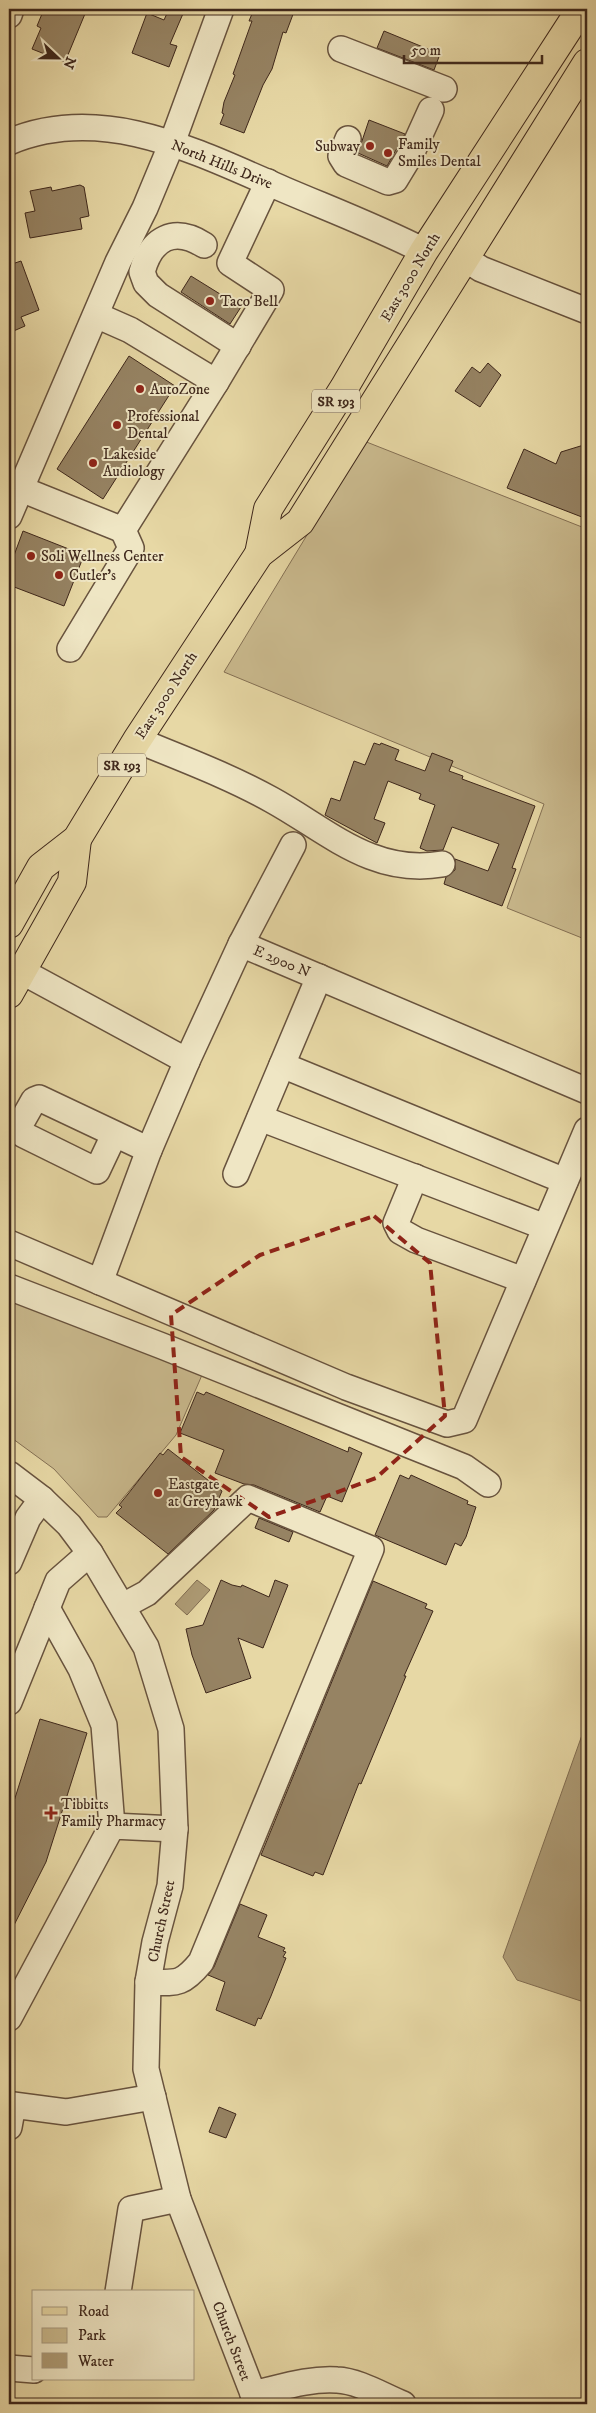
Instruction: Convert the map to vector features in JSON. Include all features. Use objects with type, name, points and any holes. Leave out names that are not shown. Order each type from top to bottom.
[{"type":"main road","name":"East 3000 North","points":[[269,546],[268,509],[344,388],[424,251],[581,9]]},
{"type":"main road","points":[[464,258],[460,241],[463,226],[587,22]]},
{"type":"main road","name":"East 3000 North","points":[[9,924],[41,867],[77,839],[137,740],[269,546],[300,522],[587,63]]},
{"type":"main road","name":"East 3000 North","points":[[15,983],[72,882],[77,839]]},
{"type":"street","points":[[9,15],[11,9]]},
{"type":"street","points":[[9,516],[118,262],[146,208],[221,9]]},
{"type":"street","points":[[341,49],[438,100],[412,152],[395,180],[388,182],[346,164],[341,156],[348,139]]},
{"type":"street","name":"North Hills Drive","points":[[10,137],[69,128],[93,128],[146,134],[268,182],[397,237],[424,251]]},
{"type":"street","points":[[123,530],[272,290],[230,263],[268,182]]},
{"type":"street","points":[[204,245],[186,236],[171,235],[160,241],[151,251],[142,272],[146,283],[158,295],[238,346]]},
{"type":"street","points":[[464,258],[481,269],[587,311]]},
{"type":"street","points":[[96,315],[130,330],[216,382]]},
{"type":"street","points":[[21,488],[123,530],[130,548],[70,649]]},
{"type":"street","points":[[137,740],[214,771],[273,800],[346,847],[382,861],[421,866],[442,864]]},
{"type":"street","points":[[241,944],[293,845]]},
{"type":"street","name":"E 2900 N","points":[[100,1282],[149,1150],[187,1061],[241,944],[587,1092]]},
{"type":"street","points":[[236,1174],[319,977]]},
{"type":"street","points":[[15,983],[187,1061]]},
{"type":"street","points":[[282,1065],[565,1181]]},
{"type":"street","points":[[260,1118],[545,1227]]},
{"type":"street","points":[[9,1243],[346,1387],[447,1424],[464,1420],[587,1130]]},
{"type":"street","points":[[114,1134],[149,1150]]},
{"type":"street","points":[[415,1177],[396,1223],[400,1231],[416,1240],[523,1280]]},
{"type":"street","points":[[9,1287],[464,1467],[488,1484]]},
{"type":"street","name":"Church Street","points":[[9,1474],[42,1500],[69,1525],[90,1552],[146,1647],[171,1729],[175,1829],[170,1886],[155,1942],[148,1982],[146,2069],[178,2199],[254,2399]]},
{"type":"street","points":[[123,1606],[147,1594],[248,1498],[371,1549],[201,1962],[189,1978],[172,1983],[148,1982]]},
{"type":"street","points":[[9,1562],[28,1518],[42,1500]]},
{"type":"street","points":[[9,1702],[58,1581],[90,1552]]},
{"type":"street","points":[[9,2018],[112,1826],[104,1725],[81,1669],[47,1608]]},
{"type":"street","points":[[112,1826],[175,1829]]},
{"type":"street","points":[[9,2127],[13,2106],[66,2112],[153,2097]]},
{"type":"street","points":[[118,2290],[131,2209],[178,2199]]},
{"type":"street","points":[[9,2368],[32,2370]]},
{"type":"street","points":[[254,2399],[305,2382],[338,2380],[362,2395],[403,2404]]},
{"type":"highlighted area","points":[[374,1216],[430,1263],[445,1416],[376,1478],[269,1517],[181,1457],[171,1315],[260,1255]]},
{"type":"green space","points":[[364,441],[587,529],[587,940],[507,908],[544,804],[224,672]]},
{"type":"green space","points":[[12,1298],[202,1375],[176,1435],[107,1517],[98,1517],[54,1469],[9,1436],[9,1307]]},
{"type":"water","points":[[197,1580],[210,1590],[187,1615],[175,1604]]},
{"type":"water","points":[[587,1721],[587,2003],[517,1980],[503,1957]]},
{"type":"building","points":[[44,9],[87,9],[65,62],[32,49],[41,28],[37,26]]},
{"type":"building","points":[[169,9],[185,9],[170,44],[177,46],[169,67],[132,53],[147,13],[164,20]]},
{"type":"building","points":[[254,9],[295,9],[286,33],[283,32],[272,69],[263,85],[244,133],[220,124],[224,114],[222,113],[224,102],[235,75],[233,74],[252,21],[249,21]]},
{"type":"building","points":[[384,31],[440,54],[434,70],[377,48]]},
{"type":"building","points":[[369,120],[405,134],[387,166],[358,153]]},
{"type":"building","points":[[80,185],[84,187],[89,216],[80,218],[82,229],[30,238],[25,213],[35,211],[30,191],[51,187],[52,191]]},
{"type":"building","points":[[21,261],[39,310],[21,317],[25,326],[9,333],[9,265]]},
{"type":"building","name":"Taco Bell","points":[[191,276],[241,307],[230,324],[181,292]]},
{"type":"building","points":[[129,356],[175,386],[103,499],[57,469]]},
{"type":"building","points":[[488,363],[501,375],[480,407],[455,391],[472,367],[480,373]]},
{"type":"building","points":[[587,444],[587,519],[507,488],[524,449],[556,464],[561,452]]},
{"type":"building","points":[[23,531],[84,555],[64,606],[9,585],[9,569]]},
{"type":"building","points":[[374,743],[380,745],[381,743],[399,750],[395,760],[425,771],[432,753],[453,761],[449,771],[463,776],[462,779],[535,806],[512,868],[516,869],[502,906],[444,884],[446,877],[455,870],[455,859],[488,871],[499,844],[452,827],[443,850],[427,851],[420,848],[435,805],[419,799],[421,794],[388,781],[374,819],[385,823],[377,843],[325,815],[331,798],[340,801],[354,761],[365,765]]},
{"type":"building","points":[[197,1392],[204,1395],[206,1392],[348,1452],[349,1447],[362,1453],[342,1502],[327,1496],[320,1512],[254,1485],[244,1484],[215,1473],[224,1450],[180,1433]]},
{"type":"building","name":"Eastgate at Greyhawk","points":[[168,1449],[222,1491],[214,1510],[168,1554],[116,1513],[122,1507],[119,1505],[160,1453],[163,1455]]},
{"type":"building","points":[[400,1475],[409,1479],[411,1475],[468,1501],[467,1504],[476,1507],[466,1537],[461,1546],[455,1543],[446,1565],[375,1535]]},
{"type":"building","points":[[259,1518],[293,1532],[289,1542],[255,1528]]},
{"type":"building","points":[[221,1580],[232,1585],[241,1587],[242,1585],[269,1597],[275,1580],[288,1585],[263,1648],[238,1638],[251,1678],[206,1693],[192,1655],[186,1629],[203,1625]]},
{"type":"building","points":[[373,1581],[427,1604],[425,1608],[433,1611],[404,1676],[406,1676],[361,1784],[359,1783],[323,1875],[315,1872],[313,1876],[261,1855]]},
{"type":"building","points":[[40,1719],[87,1733],[46,1862],[9,1935],[9,1817]]},
{"type":"building","points":[[240,1904],[267,1915],[258,1937],[285,1948],[283,1951],[286,1952],[283,1957],[286,1958],[271,1996],[261,2019],[258,2018],[255,2026],[216,2010],[225,1982],[208,1975],[214,1967]]},
{"type":"building","points":[[219,2107],[236,2114],[226,2138],[209,2132]]},
{"type":"place","name":"Subway","points":[[370,146]]},
{"type":"place","name":"Family Smiles Dental","points":[[388,153]]},
{"type":"place","name":"Taco Bell","points":[[210,301]]},
{"type":"place","name":"AutoZone","points":[[140,389]]},
{"type":"place","name":"Professional Dental","points":[[117,425]]},
{"type":"place","name":"Lakeside Audiology","points":[[93,463]]},
{"type":"place","name":"Soli Wellness Center","points":[[31,556]]},
{"type":"place","name":"Cutler's","points":[[59,575]]},
{"type":"place","name":"Eastgate at Greyhawk","points":[[158,1493]]},
{"type":"place","name":"Tibbitts Family Pharmacy","points":[[51,1813]]}]
